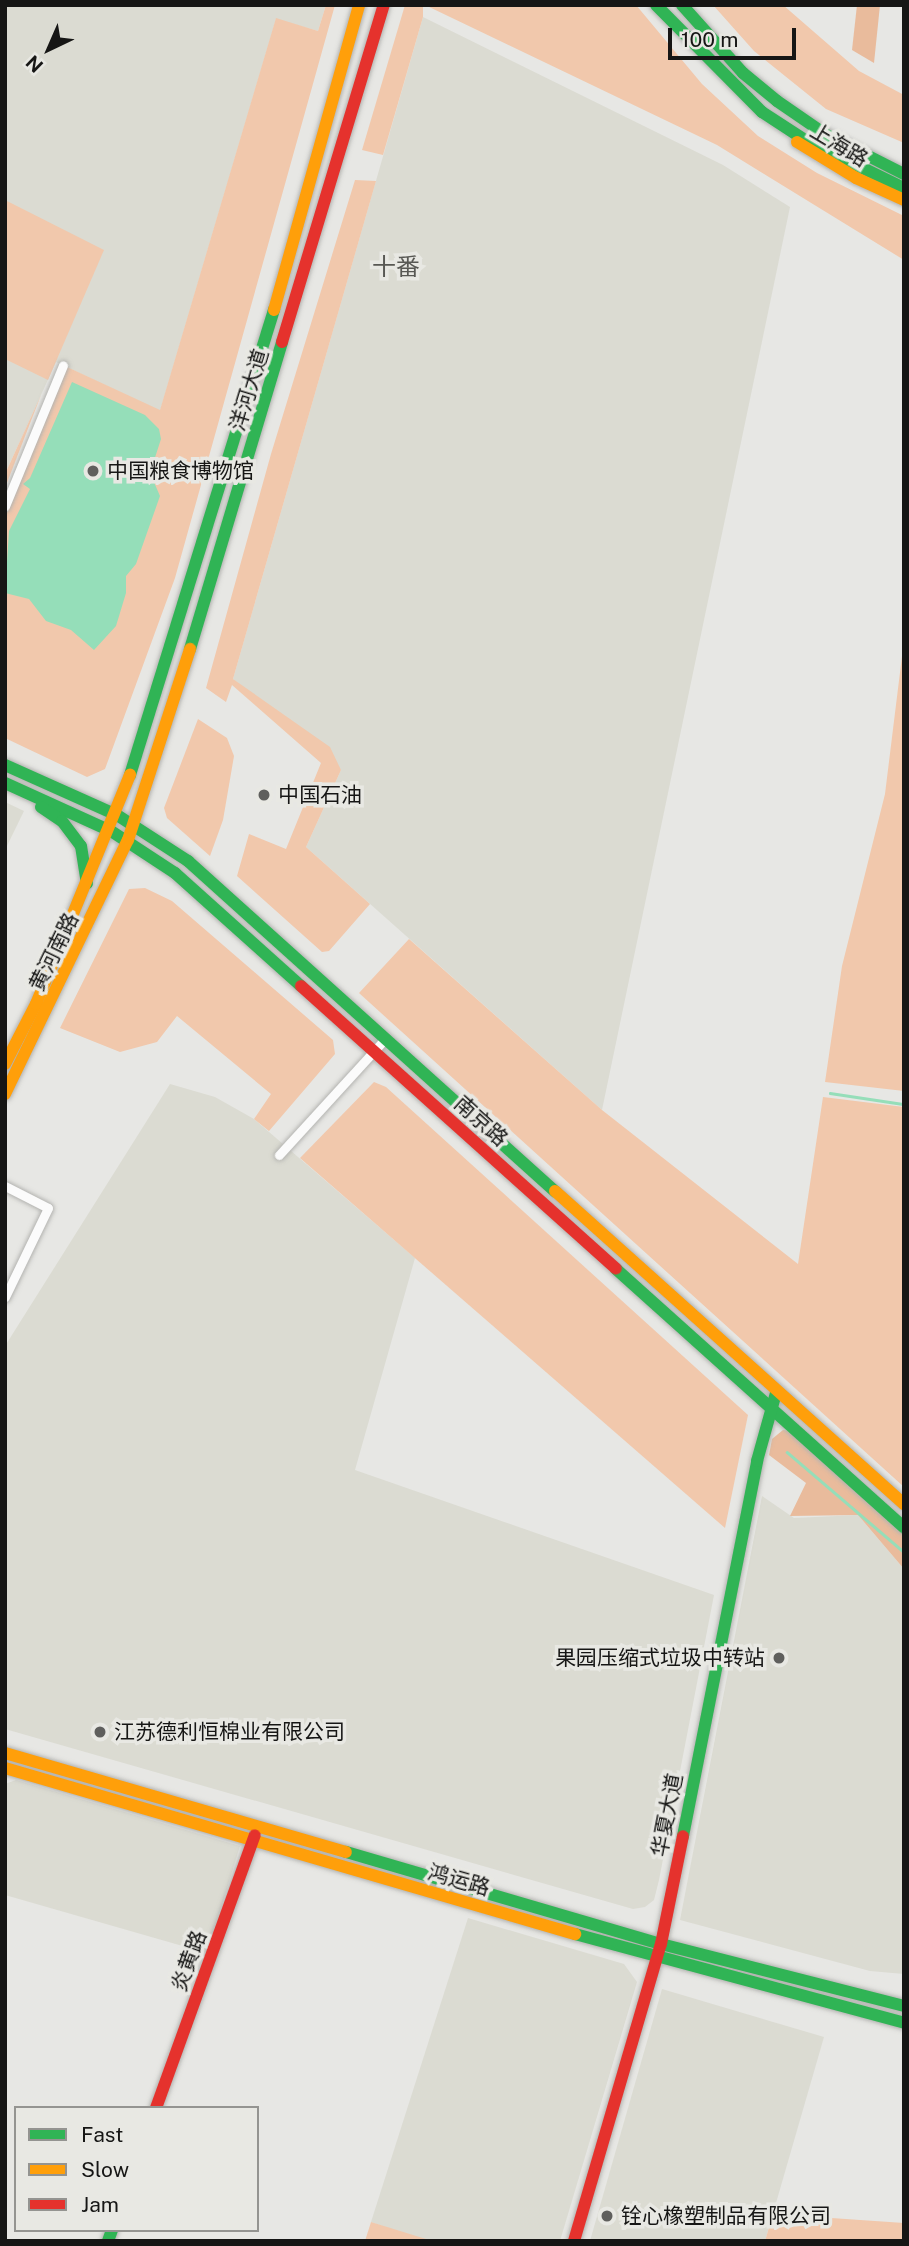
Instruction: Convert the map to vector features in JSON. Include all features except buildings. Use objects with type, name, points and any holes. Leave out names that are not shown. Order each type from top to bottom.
[{"type":"main road","name":"洋河大道","points":[[117,815],[243,420],[359,5]]},
{"type":"main road","name":"洋河大道","points":[[135,825],[189,661],[384,5]]},
{"type":"main road","name":"上海路","points":[[656,5],[698,52],[762,112],[822,160],[904,200]]},
{"type":"main road","name":"上海路","points":[[663,5],[698,52]]},
{"type":"main road","name":"上海路","points":[[682,5],[711,41],[777,101],[825,134],[904,174]]},
{"type":"main road","name":"上海路","points":[[777,101],[841,139],[904,167]]},
{"type":"main road","name":"上海路","points":[[762,112],[805,140],[904,188]]},
{"type":"main road","name":"南京路","points":[[5,765],[117,815],[188,861],[775,1392],[904,1504]]},
{"type":"main road","name":"南京路","points":[[5,783],[111,831],[175,873],[904,1527]]},
{"type":"main road","points":[[5,790],[50,811],[69,829],[83,853],[87,887]]},
{"type":"main road","name":"黄河南路","points":[[5,1064],[87,887],[117,815]]},
{"type":"main road","name":"黄河南路","points":[[5,1094],[135,825]]},
{"type":"main road","name":"华夏大道","points":[[574,2241],[661,1944],[770,1405],[775,1392]]},
{"type":"main road","name":"鸿运路","points":[[5,1753],[661,1944],[904,2006]]},
{"type":"main road","name":"鸿运路","points":[[5,1768],[657,1958],[904,2023]]},
{"type":"main road","name":"炎黄路","points":[[157,2106],[254,1841],[256,1826]]},
{"type":"street","points":[[5,506],[63,365]]},
{"type":"street","points":[[279,1155],[385,1039]]},
{"type":"street","points":[[5,1186],[48,1208],[5,1297]]},
{"type":"shaded area","points":[[5,5],[326,5],[318,31],[276,19],[160,411],[56,362],[5,474]]},
{"type":"shaded area","points":[[326,5],[335,5],[175,578],[105,769],[87,777],[5,738],[5,518],[65,366],[160,410],[276,18],[318,31]]},
{"type":"shaded area","points":[[405,5],[423,5],[423,17],[383,155],[362,150]]},
{"type":"shaded area","points":[[425,5],[636,5],[702,84],[758,136],[817,173],[904,216],[904,260],[717,145]]},
{"type":"shaded area","points":[[713,5],[783,5],[859,71],[904,95],[904,143],[826,109],[754,51]]},
{"type":"shaded area","points":[[857,5],[880,5],[874,63],[852,50]]},
{"type":"shaded area","points":[[423,17],[723,165],[790,207],[602,1110],[306,847],[341,770],[233,679]]},
{"type":"shaded area","points":[[355,180],[376,181],[233,679],[330,747],[341,770],[306,847],[370,904],[329,951],[322,952],[237,876],[249,834],[286,849],[321,763],[232,685],[226,702],[206,688],[271,454]]},
{"type":"shaded area","points":[[5,200],[104,250],[48,380],[5,359]]},
{"type":"shaded area","points":[[72,382],[145,415],[159,429],[161,439],[150,473],[160,496],[136,564],[126,576],[126,593],[116,626],[94,650],[71,630],[46,621],[29,599],[5,593],[9,531],[30,489],[23,484],[30,478]]},
{"type":"shaded area","points":[[41,395],[5,488],[5,474]]},
{"type":"shaded area","points":[[904,640],[904,1091],[825,1082],[842,966],[885,794]]},
{"type":"shaded area","points":[[198,719],[227,738],[234,756],[223,820],[210,856],[167,818],[164,808]]},
{"type":"shaded area","points":[[5,802],[24,811],[5,850]]},
{"type":"shaded area","points":[[145,888],[172,901],[333,1040],[335,1054],[269,1131],[254,1119],[271,1094],[177,1016],[157,1042],[120,1052],[60,1028],[129,889]]},
{"type":"shaded area","points":[[409,939],[602,1110],[798,1264],[823,1097],[904,1107],[904,1487],[359,993]]},
{"type":"shaded area","points":[[374,1082],[386,1087],[748,1415],[725,1528],[300,1158]]},
{"type":"shaded area","points":[[170,1084],[215,1097],[254,1119],[415,1258],[355,1470],[714,1595],[659,1880],[654,1900],[645,1907],[633,1909],[5,1729],[5,1346]]},
{"type":"shaded area","points":[[783,1430],[790,1431],[904,1532],[904,1569],[858,1515],[790,1516],[806,1483],[769,1455],[772,1439]]},
{"type":"shaded area","points":[[762,1496],[794,1518],[858,1515],[904,1569],[904,1974],[870,1971],[680,1920]]},
{"type":"shaded area","points":[[16,1780],[240,1846],[207,1953],[5,1895],[5,1784]]},
{"type":"shaded area","points":[[468,1918],[624,1964],[637,1982],[560,2241],[425,2241],[371,2222]]},
{"type":"shaded area","points":[[662,1989],[824,2037],[765,2241],[590,2241]]},
{"type":"shaded area","points":[[773,2214],[904,2223],[904,2241],[765,2241]]},
{"type":"shaded area","points":[[371,2222],[426,2239],[365,2241]]},
{"type":"waterway","points":[[830,1093],[904,1104]]},
{"type":"waterway","points":[[787,1452],[904,1552]]},
{"type":"traffic: fast","points":[[656,5],[762,112],[805,140],[904,188]]},
{"type":"traffic: fast","points":[[682,5],[743,73],[777,101],[825,134],[904,174]]},
{"type":"traffic: fast","points":[[130,775],[274,310]]},
{"type":"traffic: fast","points":[[190,649],[282,342]]},
{"type":"traffic: fast","points":[[5,765],[117,815],[188,861],[555,1191]]},
{"type":"traffic: fast","points":[[5,783],[111,831],[175,873],[301,986]]},
{"type":"traffic: fast","points":[[41,807],[62,821],[81,846],[87,884]]},
{"type":"traffic: fast","points":[[616,1269],[904,1527]]},
{"type":"traffic: fast","points":[[683,1836],[757,1461],[776,1393]]},
{"type":"traffic: fast","points":[[346,1852],[661,1944],[904,2006]]},
{"type":"traffic: fast","points":[[575,1934],[904,2023]]},
{"type":"traffic: fast","points":[[108,2241],[111,2232]]},
{"type":"traffic: slow","points":[[274,310],[359,5]]},
{"type":"traffic: slow","points":[[797,142],[856,178],[904,200]]},
{"type":"traffic: slow","points":[[5,1094],[128,840],[190,649]]},
{"type":"traffic: slow","points":[[5,1064],[36,1004],[130,775]]},
{"type":"traffic: slow","points":[[555,1191],[904,1504]]},
{"type":"traffic: slow","points":[[5,1753],[346,1852]]},
{"type":"traffic: slow","points":[[5,1768],[575,1934]]},
{"type":"traffic: jam","points":[[282,342],[384,5]]},
{"type":"traffic: jam","points":[[301,986],[616,1269]]},
{"type":"traffic: jam","points":[[157,2106],[255,1835]]},
{"type":"traffic: jam","points":[[574,2241],[661,1944],[683,1836]]},
{"type":"place","name":"中国粮食博物馆","points":[[93,471]]},
{"type":"place","name":"中国石油","points":[[264,795]]},
{"type":"place","name":"果园压缩式垃圾中转站","points":[[779,1658]]},
{"type":"place","name":"江苏德利恒棉业有限公司","points":[[100,1732]]},
{"type":"place","name":"铨心橡塑制品有限公司","points":[[607,2216]]},
{"type":"district","name":"十番","points":[[396,267]]}]
